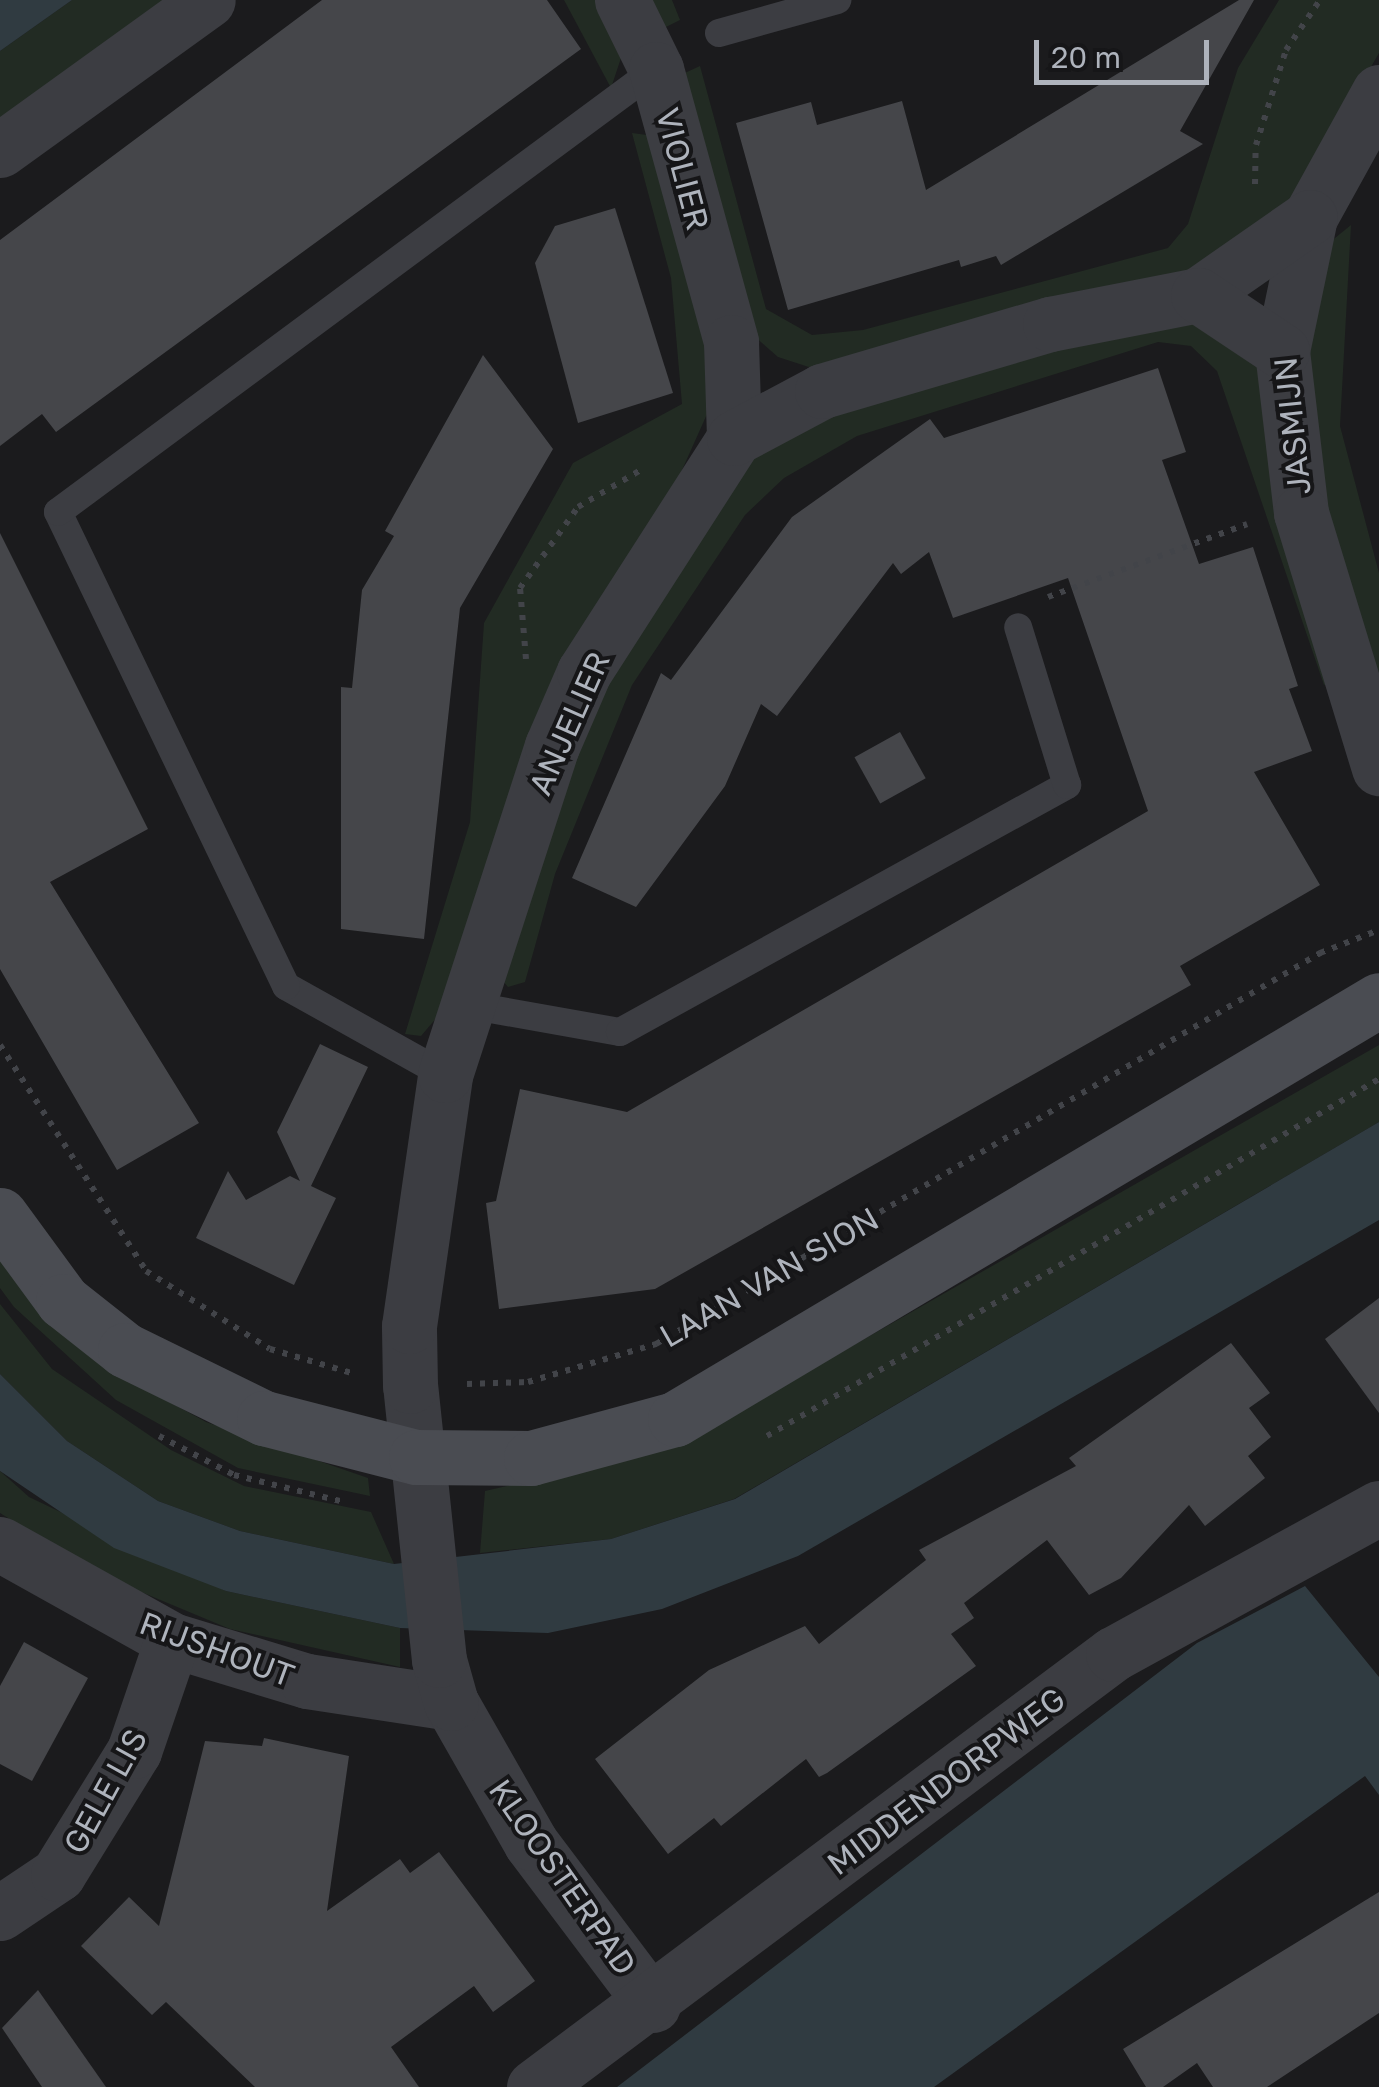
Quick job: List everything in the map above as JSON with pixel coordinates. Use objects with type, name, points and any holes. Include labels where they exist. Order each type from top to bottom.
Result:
[{"type":"street","points":[[0,150],[208,0]]},
{"type":"street","name":"VIOLIER","points":[[622,0],[656,70],[732,342],[734,438]]},
{"type":"street","name":"JASMIJN","points":[[1379,92],[1292,233],[1282,351],[1300,505],[1379,768]]},
{"type":"street","name":"ANJELIER","points":[[416,1457],[410,1386],[414,1288],[445,1075],[584,672],[734,438],[822,391],[1050,324],[1198,296],[1292,233]]},
{"type":"street","points":[[1198,296],[1282,351]]},
{"type":"street","points":[[732,342],[822,391]]},
{"type":"street","points":[[0,1215],[64,1301],[125,1350],[264,1418],[416,1457],[531,1458],[675,1419],[1379,1000]]},
{"type":"street","name":"KLOOSTERPAD","points":[[416,1457],[428,1521],[445,1681],[531,1843],[653,2004]]},
{"type":"street","name":"MIDDENDORPWEG","points":[[534,2087],[653,2004],[1113,1654],[1379,1508]]},
{"type":"street","name":"RIJSHOUT","points":[[0,1544],[172,1640],[307,1681],[445,1681]]},
{"type":"street","name":"GELE LIS","points":[[0,1913],[68,1859],[134,1751],[172,1640]]},
{"type":"lane","points":[[720,33],[836,0]]},
{"type":"lane","points":[[445,1075],[286,986],[58,512],[656,70]]},
{"type":"lane","points":[[468,1005],[620,1032],[1067,784],[1018,627]]},
{"type":"path","points":[[1292,233],[1253,214],[1256,146],[1286,50],[1320,0]]},
{"type":"path","points":[[1018,627],[1024,605],[1300,505]]},
{"type":"path","name":"LAAN VAN SION","points":[[0,1045],[146,1271],[270,1349],[410,1386],[528,1382],[656,1344],[1320,953],[1379,930]]},
{"type":"shaded area","points":[[0,0],[72,0],[0,51]]},
{"type":"shaded area","points":[[72,0],[175,0],[0,121],[0,51]]},
{"type":"shaded area","points":[[564,0],[597,0],[622,55],[611,88]]},
{"type":"shaded area","points":[[646,0],[672,0],[680,20],[660,30]]},
{"type":"shaded area","points":[[1279,0],[1379,0],[1379,53],[1292,204],[1173,279],[818,370],[778,357],[753,335],[676,77],[700,66],[766,309],[812,335],[863,330],[1168,248],[1188,224],[1238,68]]},
{"type":"shaded area","points":[[632,133],[662,137],[716,394],[438,1016],[421,1036],[405,1034],[470,822],[484,623],[573,463],[682,404],[671,278]]},
{"type":"shaded area","points":[[1351,225],[1340,426],[1379,573],[1379,678],[1333,545],[1310,429],[1307,322],[1319,251]]},
{"type":"shaded area","points":[[1194,311],[1264,360],[1340,679],[1324,685],[1217,371],[1191,346],[1158,342],[857,436],[784,478],[745,515],[632,685],[555,874],[525,982],[508,987],[497,974],[603,677],[753,458],[823,416]]},
{"type":"shaded area","points":[[1379,1045],[1379,1122],[734,1499],[611,1539],[480,1553],[485,1491],[677,1446]]},
{"type":"shaded area","points":[[1379,1122],[1379,1220],[798,1556],[662,1609],[548,1633],[400,1628],[226,1591],[114,1548],[0,1471],[0,1374],[67,1441],[158,1501],[240,1531],[394,1564],[611,1539],[735,1499]]},
{"type":"shaded area","points":[[0,1246],[133,1382],[206,1422],[368,1478],[370,1496],[238,1468],[116,1400],[14,1307],[0,1288]]},
{"type":"shaded area","points":[[0,1304],[52,1369],[171,1450],[244,1486],[371,1512],[394,1564],[240,1531],[158,1501],[67,1441],[0,1374]]},
{"type":"shaded area","points":[[0,1471],[29,1497],[226,1591],[400,1628],[400,1667],[230,1629],[98,1574],[0,1513]]},
{"type":"shaded area","points":[[1305,1586],[1379,1677],[1379,1795],[1365,1776],[934,2087],[617,2087],[1197,1643]]},
{"type":"building","points":[[322,0],[547,0],[581,49],[56,432],[42,414],[0,446],[0,240]]},
{"type":"building","points":[[1239,0],[1254,0],[1180,131],[1203,144],[1001,265],[996,256],[961,267],[959,260],[788,310],[736,123],[811,102],[817,125],[902,101],[926,190]]},
{"type":"building","points":[[615,208],[673,393],[578,423],[535,263],[555,226]]},
{"type":"building","points":[[483,355],[553,449],[460,608],[424,939],[341,929],[341,687],[352,688],[362,590],[394,536],[385,531]]},
{"type":"building","points":[[1158,368],[1186,452],[1162,460],[1199,564],[1253,547],[1298,686],[1289,689],[1312,751],[1254,772],[1320,885],[1180,966],[1191,985],[655,1289],[499,1309],[486,1203],[496,1201],[520,1089],[627,1112],[1148,811],[1068,578],[953,618],[929,552],[901,574],[893,563],[777,716],[761,704],[725,786],[636,907],[572,878],[661,673],[671,680],[792,517],[930,419],[944,438]]},
{"type":"building","points":[[0,533],[148,829],[50,882],[199,1123],[117,1170],[0,969]]},
{"type":"building","points":[[900,732],[926,778],[880,804],[855,757]]},
{"type":"building","points":[[320,1044],[368,1067],[311,1186],[336,1198],[294,1285],[196,1238],[228,1171],[246,1200],[290,1176],[300,1181],[277,1132]]},
{"type":"building","points":[[1379,1298],[1379,1413],[1325,1339]]},
{"type":"building","points":[[1231,1343],[1270,1393],[1249,1408],[1271,1437],[1248,1456],[1265,1478],[1205,1526],[1189,1505],[1121,1578],[1089,1595],[1047,1540],[964,1603],[974,1618],[951,1634],[976,1666],[827,1773],[819,1777],[806,1759],[721,1826],[714,1818],[668,1854],[595,1759],[709,1670],[805,1626],[819,1644],[926,1560],[919,1550],[1076,1466],[1069,1458]]},
{"type":"building","points":[[24,1642],[88,1678],[32,1781],[0,1764],[0,1686]]},
{"type":"building","points":[[264,1738],[349,1756],[327,1911],[400,1859],[410,1873],[439,1852],[535,1981],[493,2012],[474,1986],[391,2047],[419,2087],[255,2087],[166,2002],[152,2015],[81,1946],[129,1897],[159,1926],[205,1741],[262,1746]]},
{"type":"building","points":[[1379,1892],[1379,2013],[1267,2087],[1213,2087],[1197,2063],[1163,2087],[1146,2087],[1123,2049]]},
{"type":"building","points":[[38,1990],[106,2087],[42,2087],[2,2028]]}]
